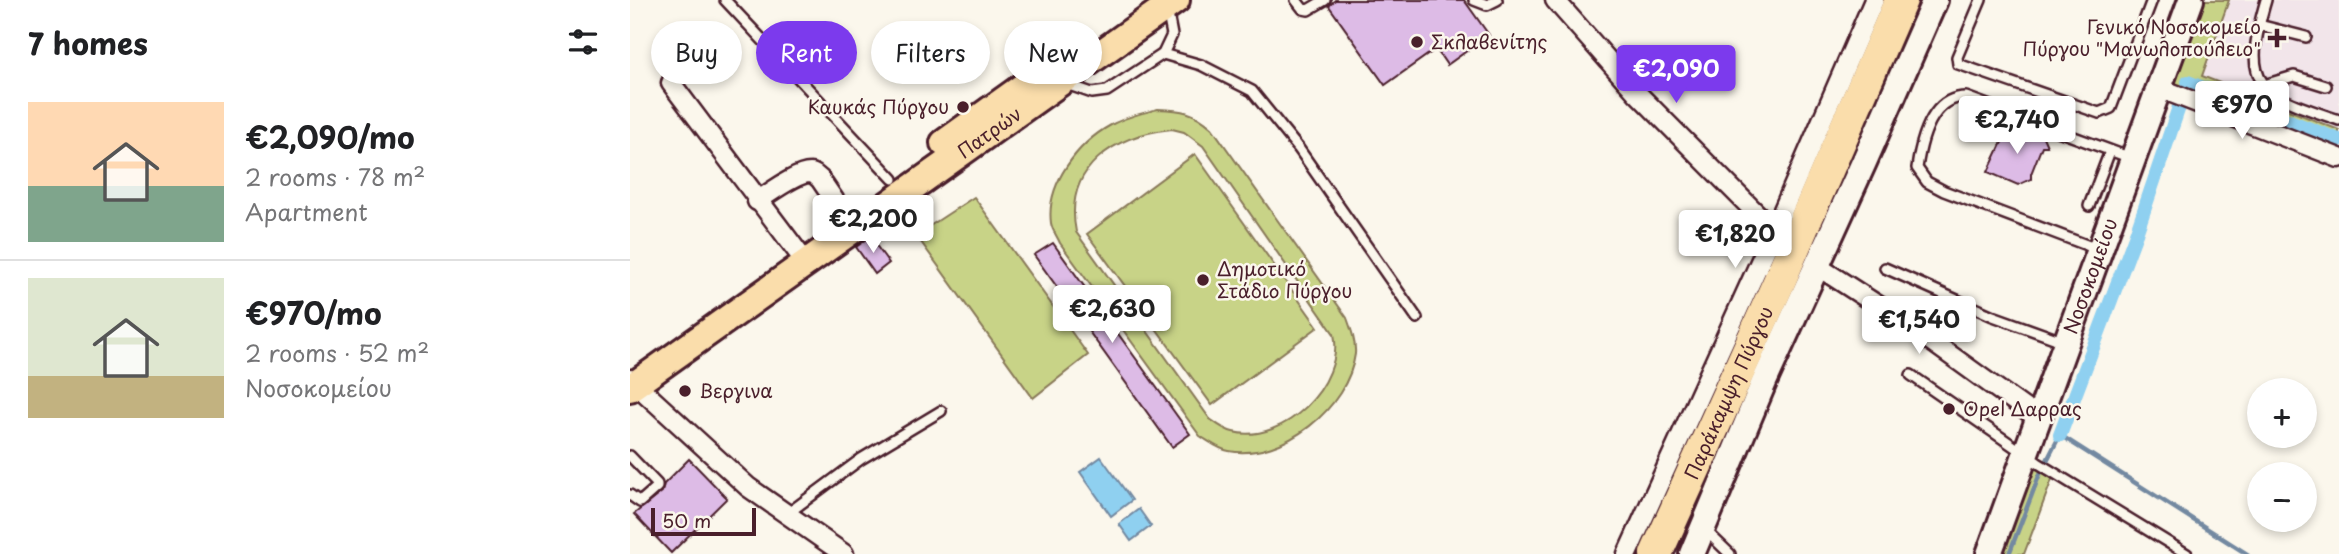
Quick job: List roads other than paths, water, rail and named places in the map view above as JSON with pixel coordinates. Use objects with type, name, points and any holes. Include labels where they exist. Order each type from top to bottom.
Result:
[{"type":"highway","name":"Παράκαμψη Πύργου","points":[[1656,554],[1778,284],[1901,0]]},
{"type":"main road","name":"Πατρών","points":[[849,221],[893,179],[1164,2]]},
{"type":"main road","name":"Πατρών","points":[[1102,50],[1164,2]]},
{"type":"main road","name":"Πατρών","points":[[631,380],[849,221],[1058,84]]},
{"type":"street","points":[[1555,0],[1637,93],[1774,232]]},
{"type":"street","points":[[1627,554],[1774,232],[1874,0]]},
{"type":"street","points":[[1692,554],[1764,382],[1935,0]]},
{"type":"street","name":"Νοσοκομείου","points":[[1990,554],[2032,460],[2039,419],[2191,0]]},
{"type":"street","points":[[672,84],[800,256]]},
{"type":"street","points":[[2160,88],[2339,158]]},
{"type":"street","points":[[757,201],[787,183],[811,173],[820,179],[849,221]]},
{"type":"street","points":[[1817,266],[1910,326],[2039,419]]},
{"type":"street","points":[[631,380],[748,486],[844,554]]},
{"type":"lane","points":[[725,0],[893,179]]},
{"type":"lane","points":[[1296,0],[1303,9],[1308,10],[1325,0]]},
{"type":"lane","points":[[1474,0],[1487,5],[1497,0]]},
{"type":"lane","points":[[1981,0],[1956,58],[1958,64],[2099,113],[2111,108],[2151,0]]},
{"type":"lane","points":[[2266,0],[2253,61],[2256,72],[2264,85],[2277,96],[2339,120]]},
{"type":"lane","points":[[1065,84],[1092,93],[1107,91],[1163,54],[1172,35],[1164,2]]},
{"type":"lane","points":[[2259,24],[2306,37]]},
{"type":"lane","points":[[1163,54],[1202,65],[1252,91],[1298,149],[1417,318]]},
{"type":"lane","points":[[2264,85],[2294,76],[2326,86]]},
{"type":"lane","points":[[2100,250],[1944,191],[1920,176],[1917,168],[1920,146],[1934,114],[1946,101],[1966,97],[2133,159]]},
{"type":"lane","points":[[2090,206],[2110,151]]},
{"type":"lane","points":[[1885,268],[1993,316],[2066,343]]},
{"type":"lane","points":[[1910,374],[2032,460],[2187,554]]},
{"type":"lane","points":[[787,514],[861,459],[941,411]]},
{"type":"lane","points":[[630,456],[657,484],[640,502],[630,495]]},
{"type":"lane","points":[[1703,528],[1730,554]]},
{"type":"water","points":[[1101,457],[1132,500],[1111,516],[1080,472]]},
{"type":"water","points":[[1139,509],[1151,526],[1131,541],[1119,524]]},
{"type":"waterway","points":[[2188,82],[2339,140]]},
{"type":"waterway","points":[[2060,435],[2136,234],[2180,104]]},
{"type":"waterway","points":[[2009,554],[2039,476],[2060,435],[2247,554]]},
{"type":"place","name":"Γενικό Νοσοκομείο Πύργου \"Μανωλοπούλειο\"","points":[[2277,38]]},
{"type":"place","name":"Σκλαβενίτης","points":[[1417,42]]},
{"type":"place","name":"Καυκάς Πύργου","points":[[963,107]]},
{"type":"place","name":"Δημοτικό Στάδιο Πύργου","points":[[1203,280]]},
{"type":"place","name":"Βεργινα","points":[[685,391]]},
{"type":"place","name":"Opel Δαρρας","points":[[1949,409]]}]
